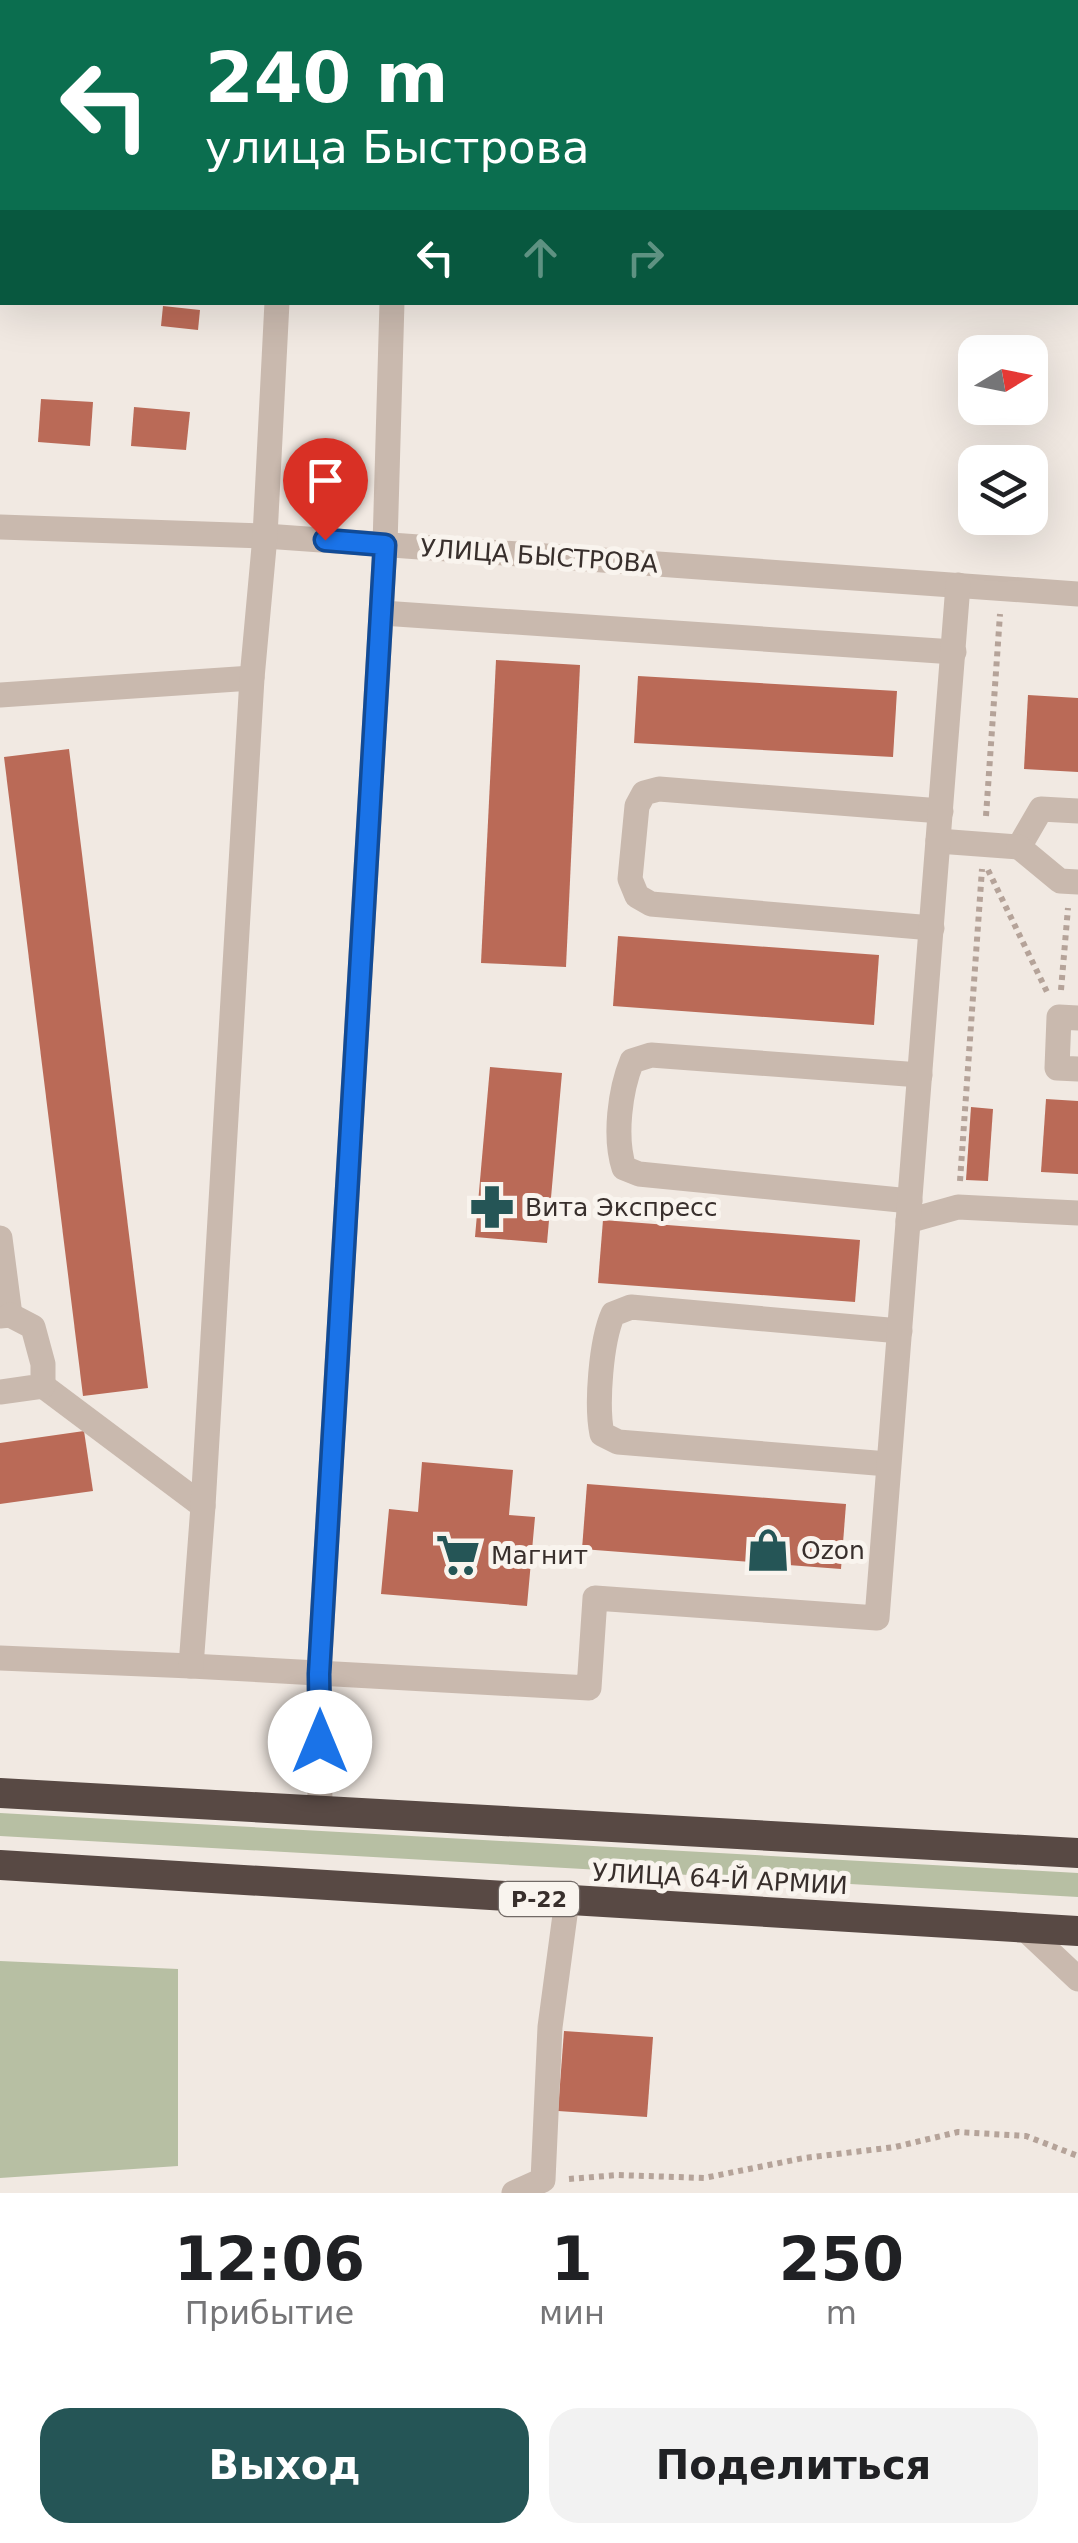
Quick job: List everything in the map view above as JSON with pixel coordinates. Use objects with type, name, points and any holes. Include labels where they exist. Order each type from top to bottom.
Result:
[{"type":"highway","name":"УЛИЦА 64-Й АРМИИ","points":[[0,1794],[1078,1853]]},
{"type":"highway","name":"УЛИЦА 64-Й АРМИИ","points":[[0,1865],[1078,1931]]},
{"type":"street","points":[[191,1666],[277,305]]},
{"type":"street","points":[[320,1810],[319,1674],[382,613],[392,305]]},
{"type":"street","name":"УЛИЦА БЫСТРОВА","points":[[0,527],[265,536],[1078,594]]},
{"type":"street","points":[[0,1658],[588,1688],[595,1598],[877,1618],[958,585]]},
{"type":"street","points":[[382,613],[954,652]]},
{"type":"street","points":[[0,696],[252,678]]},
{"type":"street","points":[[932,928],[651,904],[637,896],[630,879],[637,806],[644,793],[659,789],[941,811]]},
{"type":"street","points":[[1019,847],[1041,809],[1078,811]]},
{"type":"street","points":[[938,842],[1019,847],[1060,881],[1074,882]]},
{"type":"street","points":[[1069,1018],[1057,1068],[1078,1070]]},
{"type":"street","points":[[920,1075],[651,1055],[632,1061],[624,1080],[618,1150],[624,1168],[639,1174],[909,1211],[958,1207],[1078,1213]]},
{"type":"street","points":[[0,1238],[5,1315],[33,1328],[43,1364],[42,1386]]},
{"type":"street","points":[[888,1464],[618,1442],[602,1434],[599,1416],[606,1329],[613,1314],[630,1307],[900,1331]]},
{"type":"street","points":[[0,1392],[42,1386],[203,1506]]},
{"type":"street","points":[[514,2193],[543,2180],[550,2027],[568,1900]]},
{"type":"street","points":[[1024,1928],[1078,1979]]},
{"type":"path","points":[[984,844],[1002,588]]},
{"type":"path","points":[[958,1207],[983,858],[1069,1018]]},
{"type":"path","points":[[1069,1018],[1074,882]]},
{"type":"path","points":[[543,2180],[618,2176],[704,2178],[804,2158],[895,2147],[958,2132],[1026,2136],[1078,2156]]},
{"type":"green space","points":[[0,1813],[1078,1873],[1078,1897],[0,1836]]},
{"type":"green space","points":[[0,1961],[178,1969],[178,2166],[0,2178]]},
{"type":"building","points":[[163,306],[200,310],[198,330],[161,326]]},
{"type":"building","points":[[41,399],[93,402],[90,446],[38,442]]},
{"type":"building","points":[[134,407],[190,412],[186,450],[131,446]]},
{"type":"building","points":[[496,660],[580,665],[566,967],[481,963]]},
{"type":"building","points":[[638,676],[897,691],[893,757],[634,743]]},
{"type":"building","points":[[1028,695],[1078,698],[1078,772],[1024,769]]},
{"type":"building","points":[[69,749],[148,1388],[83,1396],[4,757]]},
{"type":"building","points":[[618,936],[879,955],[874,1025],[613,1006]]},
{"type":"building","points":[[490,1067],[562,1073],[547,1243],[475,1237]]},
{"type":"building","points":[[1046,1099],[1078,1101],[1078,1174],[1041,1172]]},
{"type":"building","points":[[971,1107],[993,1109],[988,1181],[966,1180]]},
{"type":"building","points":[[603,1220],[860,1240],[855,1302],[598,1283]]},
{"type":"building","points":[[84,1431],[93,1491],[0,1504],[0,1443]]},
{"type":"building","name":"Магнит","points":[[422,1462],[513,1470],[509,1515],[535,1517],[527,1606],[381,1594],[389,1509],[418,1512]]},
{"type":"building","points":[[587,1484],[846,1504],[841,1569],[582,1549]]},
{"type":"building","points":[[564,2031],[653,2037],[647,2117],[558,2111]]},
{"type":"place","name":"Вита Экспресс","points":[[492,1207]]},
{"type":"place","name":"Ozon","points":[[768,1550]]},
{"type":"place","name":"Магнит","points":[[458,1555]]},
{"type":"route","points":[[320,1742],[319,1674],[385,545],[325,540]]}]
